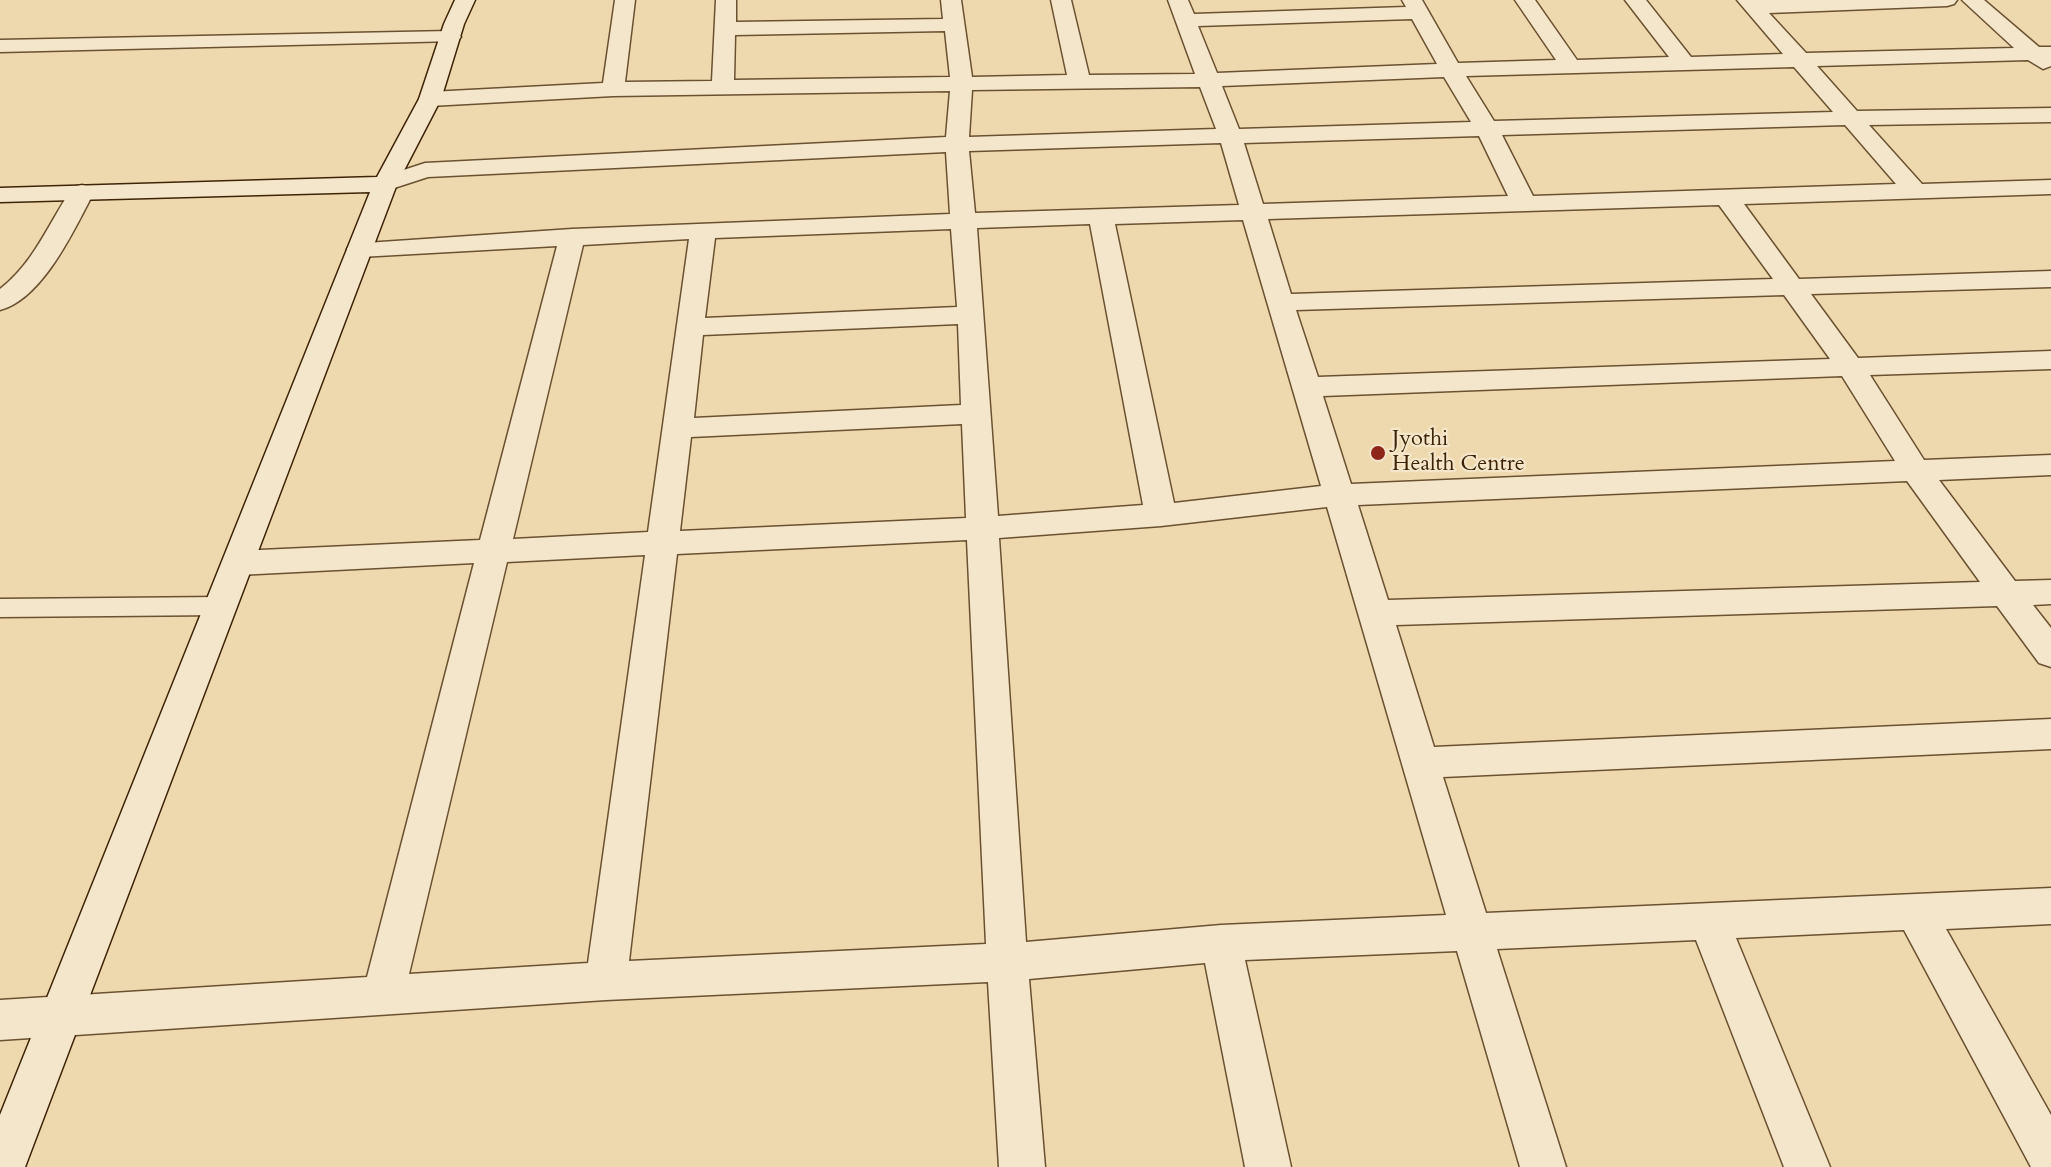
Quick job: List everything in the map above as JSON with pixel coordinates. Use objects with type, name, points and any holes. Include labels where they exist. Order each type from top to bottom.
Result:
[{"type":"street","points":[[2,1167],[385,184],[430,99],[450,37],[465,0]]},
{"type":"street","points":[[613,88],[624,0]]},
{"type":"street","points":[[723,88],[726,0]]},
{"type":"street","points":[[1060,0],[1079,81]]},
{"type":"street","points":[[1525,0],[1571,67]]},
{"type":"street","points":[[1635,0],[1685,64]]},
{"type":"street","points":[[1750,3],[1947,0]]},
{"type":"street","points":[[1972,0],[2043,54],[2051,69]]},
{"type":"street","points":[[1750,3],[1848,118],[1915,192]]},
{"type":"street","points":[[1525,205],[1487,129],[1415,6],[1182,10],[1230,135],[1543,1167]]},
{"type":"street","points":[[724,29],[951,12],[962,82],[957,144],[977,414],[1007,962],[1022,1167]]},
{"type":"street","points":[[0,46],[450,37]]},
{"type":"street","points":[[430,99],[613,88],[1207,80],[1451,70],[2043,54]]},
{"type":"street","points":[[0,195],[385,184],[425,170],[957,144],[1848,118],[2051,115]]},
{"type":"street","points":[[360,249],[572,237],[964,221],[2051,187]]},
{"type":"street","points":[[0,302],[22,286],[45,259],[82,192]]},
{"type":"street","points":[[1727,198],[1850,367],[1916,471],[2051,654]]},
{"type":"street","points":[[1101,217],[1161,515]]},
{"type":"street","points":[[606,981],[703,231]]},
{"type":"street","points":[[383,994],[572,237]]},
{"type":"street","points":[[1281,302],[2051,279]]},
{"type":"street","points":[[691,327],[970,315]]},
{"type":"street","points":[[1307,387],[2051,360]]},
{"type":"street","points":[[677,428],[977,414]]},
{"type":"street","points":[[238,563],[494,549],[984,528],[1161,515],[1340,495],[2051,465]]},
{"type":"street","points":[[1375,612],[2051,592]]},
{"type":"street","points":[[1421,763],[2051,734]]},
{"type":"street","points":[[0,1020],[606,981],[1007,962],[1221,943],[2051,906]]},
{"type":"street","points":[[1915,912],[2051,1159]]},
{"type":"street","points":[[1709,921],[1807,1167]]},
{"type":"street","points":[[1221,943],[1268,1167]]},
{"type":"lane","points":[[0,608],[221,606]]},
{"type":"place","name":"Jyothi Health Centre","points":[[1378,453]]}]
